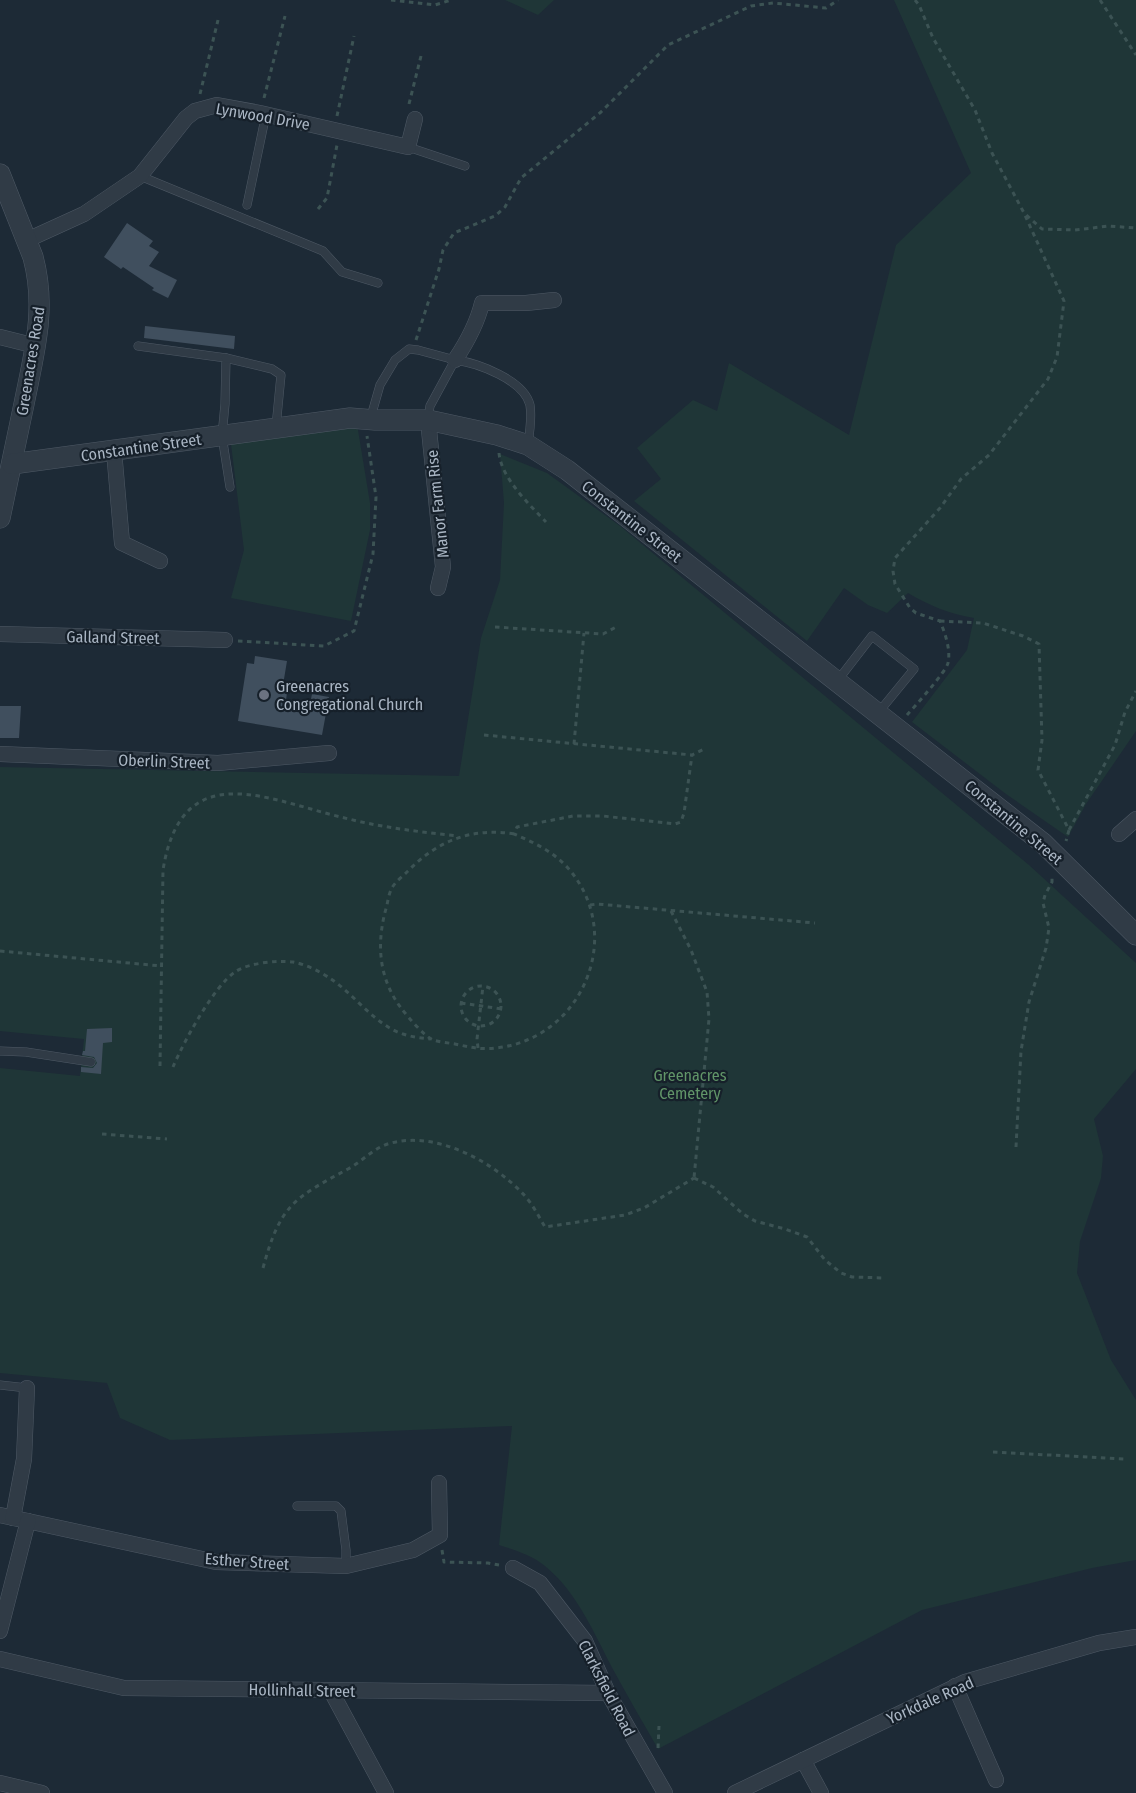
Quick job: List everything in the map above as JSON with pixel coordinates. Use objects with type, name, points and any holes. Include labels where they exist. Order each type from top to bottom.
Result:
[{"type":"street","name":"Lynwood Drive","points":[[27,240],[84,214],[140,176],[186,118],[206,107],[218,105],[408,147]]},
{"type":"street","points":[[408,147],[415,119]]},
{"type":"street","name":"Greenacres Road","points":[[0,174],[27,240],[37,272],[40,303],[36,346],[6,464],[0,518]]},
{"type":"street","points":[[455,360],[468,341],[482,303],[526,303],[554,300]]},
{"type":"street","points":[[0,337],[36,346]]},
{"type":"street","name":"Constantine Street","points":[[6,464],[369,416],[428,420],[497,435],[528,445],[567,470],[1043,843],[1136,935]]},
{"type":"street","name":"Manor Farm Rise","points":[[428,420],[443,567],[438,588]]},
{"type":"street","points":[[114,451],[122,543],[160,561]]},
{"type":"street","name":"Galland Street","points":[[0,634],[225,640]]},
{"type":"street","name":"Oberlin Street","points":[[0,754],[218,763],[328,753]]},
{"type":"street","points":[[1119,834],[1136,819]]},
{"type":"street","points":[[0,1631],[24,1459],[27,1388]]},
{"type":"street","points":[[439,1483],[440,1535]]},
{"type":"street","name":"Esther Street","points":[[14,1518],[216,1562],[346,1566],[414,1550],[440,1535]]},
{"type":"street","name":"Clarksfield Road","points":[[513,1568],[540,1583],[585,1641],[608,1693],[665,1793]]},
{"type":"street","name":"Yorkdale Road","points":[[735,1793],[965,1682],[1099,1643],[1136,1637]]},
{"type":"street","name":"Hollinhall Street","points":[[0,1659],[124,1688],[608,1693]]},
{"type":"street","points":[[955,1686],[996,1780]]},
{"type":"street","points":[[331,1691],[386,1793]]},
{"type":"street","points":[[803,1760],[821,1793]]},
{"type":"street","points":[[0,1783],[42,1793]]},
{"type":"lane","points":[[247,205],[263,114]]},
{"type":"lane","points":[[408,147],[465,165]]},
{"type":"lane","points":[[140,176],[323,251],[342,272],[378,283]]},
{"type":"lane","points":[[138,346],[226,358],[272,369],[281,375],[276,429]]},
{"type":"lane","points":[[369,416],[380,385],[395,360],[409,349],[418,350],[471,362],[496,372],[516,385],[530,402],[528,445]]},
{"type":"lane","points":[[226,358],[222,436],[230,487]]},
{"type":"lane","points":[[428,420],[430,406],[455,360]]},
{"type":"lane","points":[[837,681],[872,636],[914,669],[878,713]]},
{"type":"lane","points":[[0,1051],[26,1052],[91,1062]]},
{"type":"lane","points":[[0,1384],[27,1388]]},
{"type":"lane","points":[[297,1506],[336,1506],[341,1511],[346,1566]]},
{"type":"path","points":[[391,0],[435,5],[450,0]]},
{"type":"path","points":[[415,343],[443,250],[454,233],[495,216],[505,207],[521,178],[601,112],[668,45],[751,6],[773,3],[826,8],[838,0]]},
{"type":"path","points":[[915,0],[933,38],[975,110],[992,153],[1024,213],[1064,301],[1057,357],[1048,379],[989,455],[961,479],[940,508],[895,558],[893,570],[895,584],[910,608],[916,613],[940,621],[983,623],[1023,636],[1039,644],[1042,740],[1038,770],[1069,830]]},
{"type":"path","points":[[1100,0],[1136,55]]},
{"type":"path","points":[[263,114],[285,16]]},
{"type":"path","points":[[195,111],[218,20]]},
{"type":"path","points":[[318,209],[327,198],[354,36]]},
{"type":"path","points":[[415,119],[409,105],[421,56]]},
{"type":"path","points":[[1024,213],[1042,229],[1075,230],[1109,226],[1136,228]]},
{"type":"path","points":[[225,640],[324,646],[354,631],[373,554],[376,497],[369,416]]},
{"type":"path","points":[[497,435],[500,462],[519,493],[546,522]]},
{"type":"path","points":[[896,727],[948,665],[944,629],[940,621]]},
{"type":"path","points":[[495,627],[603,634],[618,626]]},
{"type":"path","points":[[574,744],[584,633]]},
{"type":"path","points":[[1016,1147],[1021,1051],[1029,1002],[1046,948],[1049,928],[1043,903],[1044,895],[1052,882],[1051,873],[1060,860],[1069,830],[1115,745],[1125,712],[1136,691]]},
{"type":"path","points":[[483,735],[692,755],[704,748]]},
{"type":"path","points":[[514,834],[517,827],[573,816],[603,816],[675,824],[681,822],[692,755]]},
{"type":"path","points":[[160,1066],[163,870],[166,850],[174,830],[182,816],[195,804],[207,798],[242,793],[263,796],[348,819],[405,830],[460,837]]},
{"type":"path","points":[[173,1067],[183,1044],[223,982],[236,970],[259,963],[294,962],[318,972],[348,991],[375,1017],[402,1034],[432,1040],[478,1048],[494,1048],[529,1040],[543,1032],[569,1011],[577,998],[592,966],[594,934],[590,905],[574,876],[566,866],[540,846],[514,834],[476,832],[442,844],[415,863],[392,887],[382,920],[380,946],[383,972],[391,994],[408,1017],[432,1040]]},
{"type":"path","points":[[590,905],[815,923]]},
{"type":"path","points":[[671,911],[700,971],[708,1001],[709,1019],[694,1178]]},
{"type":"path","points":[[0,951],[161,966]]},
{"type":"path","points":[[478,1048],[483,986]]},
{"type":"path","points":[[483,986],[495,991],[501,1002],[500,1015],[491,1024],[472,1025],[463,1016],[461,1003],[462,997],[471,988],[483,986]]},
{"type":"path","points":[[461,1003],[501,1009]]},
{"type":"path","points":[[102,1134],[167,1139]]},
{"type":"path","points":[[263,1268],[278,1224],[295,1200],[312,1188],[354,1166],[378,1147],[389,1143],[422,1139],[457,1150],[473,1158],[495,1170],[525,1197],[545,1227],[625,1215],[644,1208],[694,1178]]},
{"type":"path","points":[[694,1178],[713,1187],[743,1214],[755,1221],[807,1237],[825,1260],[841,1273],[852,1277],[885,1278]]},
{"type":"path","points":[[993,1452],[1124,1460]]},
{"type":"path","points":[[440,1535],[444,1562],[488,1563],[513,1568]]},
{"type":"green space","points":[[505,0],[554,0],[538,15]]},
{"type":"green space","points":[[894,0],[1136,0],[1136,731],[1086,804],[1068,837],[1006,794],[912,722],[967,650],[974,618],[940,609],[908,593],[887,613],[868,605],[844,588],[807,641],[634,501],[661,479],[637,448],[693,400],[717,411],[729,363],[849,435],[896,245],[971,173]]},
{"type":"green space","points":[[357,424],[370,503],[370,530],[351,621],[231,598],[244,550],[231,444]]},
{"type":"green space","name":"Greenacres Cemetery","points":[[500,454],[547,473],[620,526],[1029,865],[1136,963],[1136,1069],[1094,1119],[1103,1156],[1101,1178],[1080,1241],[1077,1273],[1111,1360],[1136,1400],[1136,1560],[1092,1568],[922,1610],[658,1749],[585,1616],[567,1589],[540,1562],[523,1553],[499,1545],[512,1426],[170,1440],[120,1418],[107,1383],[0,1373],[0,1068],[80,1076],[84,1039],[0,1031],[0,767],[459,776],[481,638],[500,580],[504,503]]},
{"type":"building","points":[[127,223],[153,241],[149,246],[159,252],[149,266],[177,280],[168,298],[152,290],[154,288],[104,257]]},
{"type":"building","points":[[145,326],[235,336],[234,349],[144,338]]},
{"type":"building","name":"Greenacres Congregational Church","points":[[255,656],[287,661],[283,685],[288,686],[286,700],[310,704],[312,694],[329,697],[322,735],[238,721],[247,663],[254,664]]},
{"type":"building","points":[[0,706],[21,706],[19,738],[0,738]]},
{"type":"building","points":[[112,1028],[112,1042],[103,1043],[101,1074],[81,1072],[81,1067],[93,1068],[97,1063],[94,1057],[82,1055],[85,1051],[87,1029]]},
{"type":"place","name":"Greenacres Congregational Church","points":[[264,695]]}]
